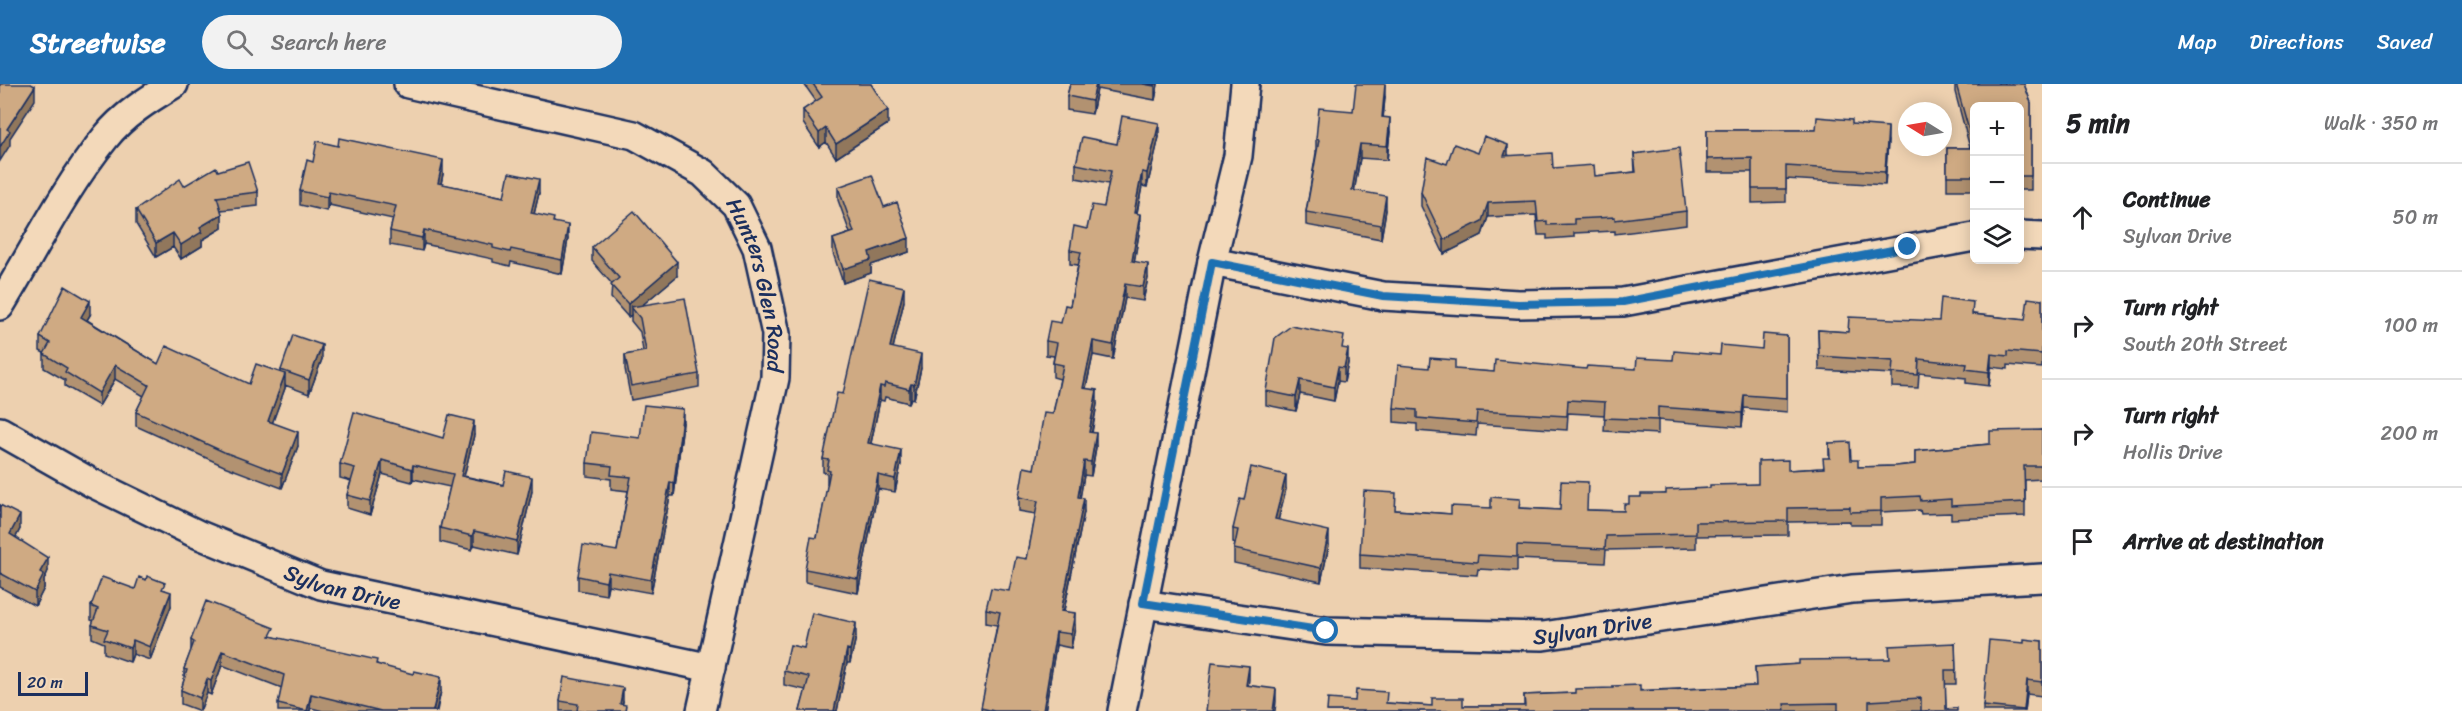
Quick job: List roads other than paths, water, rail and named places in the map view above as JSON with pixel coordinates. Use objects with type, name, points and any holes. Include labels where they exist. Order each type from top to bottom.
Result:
[{"type":"street","points":[[0,306],[78,177],[106,137],[137,107],[174,84]]},
{"type":"street","name":"Hunters Glen Road","points":[[408,84],[634,135],[703,173],[736,205],[757,248],[776,334],[775,378],[701,711]]},
{"type":"street","points":[[1122,711],[1212,262],[1238,156],[1245,84]]},
{"type":"street","points":[[2024,235],[2042,236]]},
{"type":"street","points":[[1212,262],[1383,296],[1518,304],[1623,302],[1970,238]]},
{"type":"street","name":"Sylvan Drive","points":[[0,431],[92,483],[197,534],[321,585],[711,668]]},
{"type":"street","name":"Sylvan Drive","points":[[1143,603],[1326,631],[1543,636],[1852,590],[2042,578]]}]
